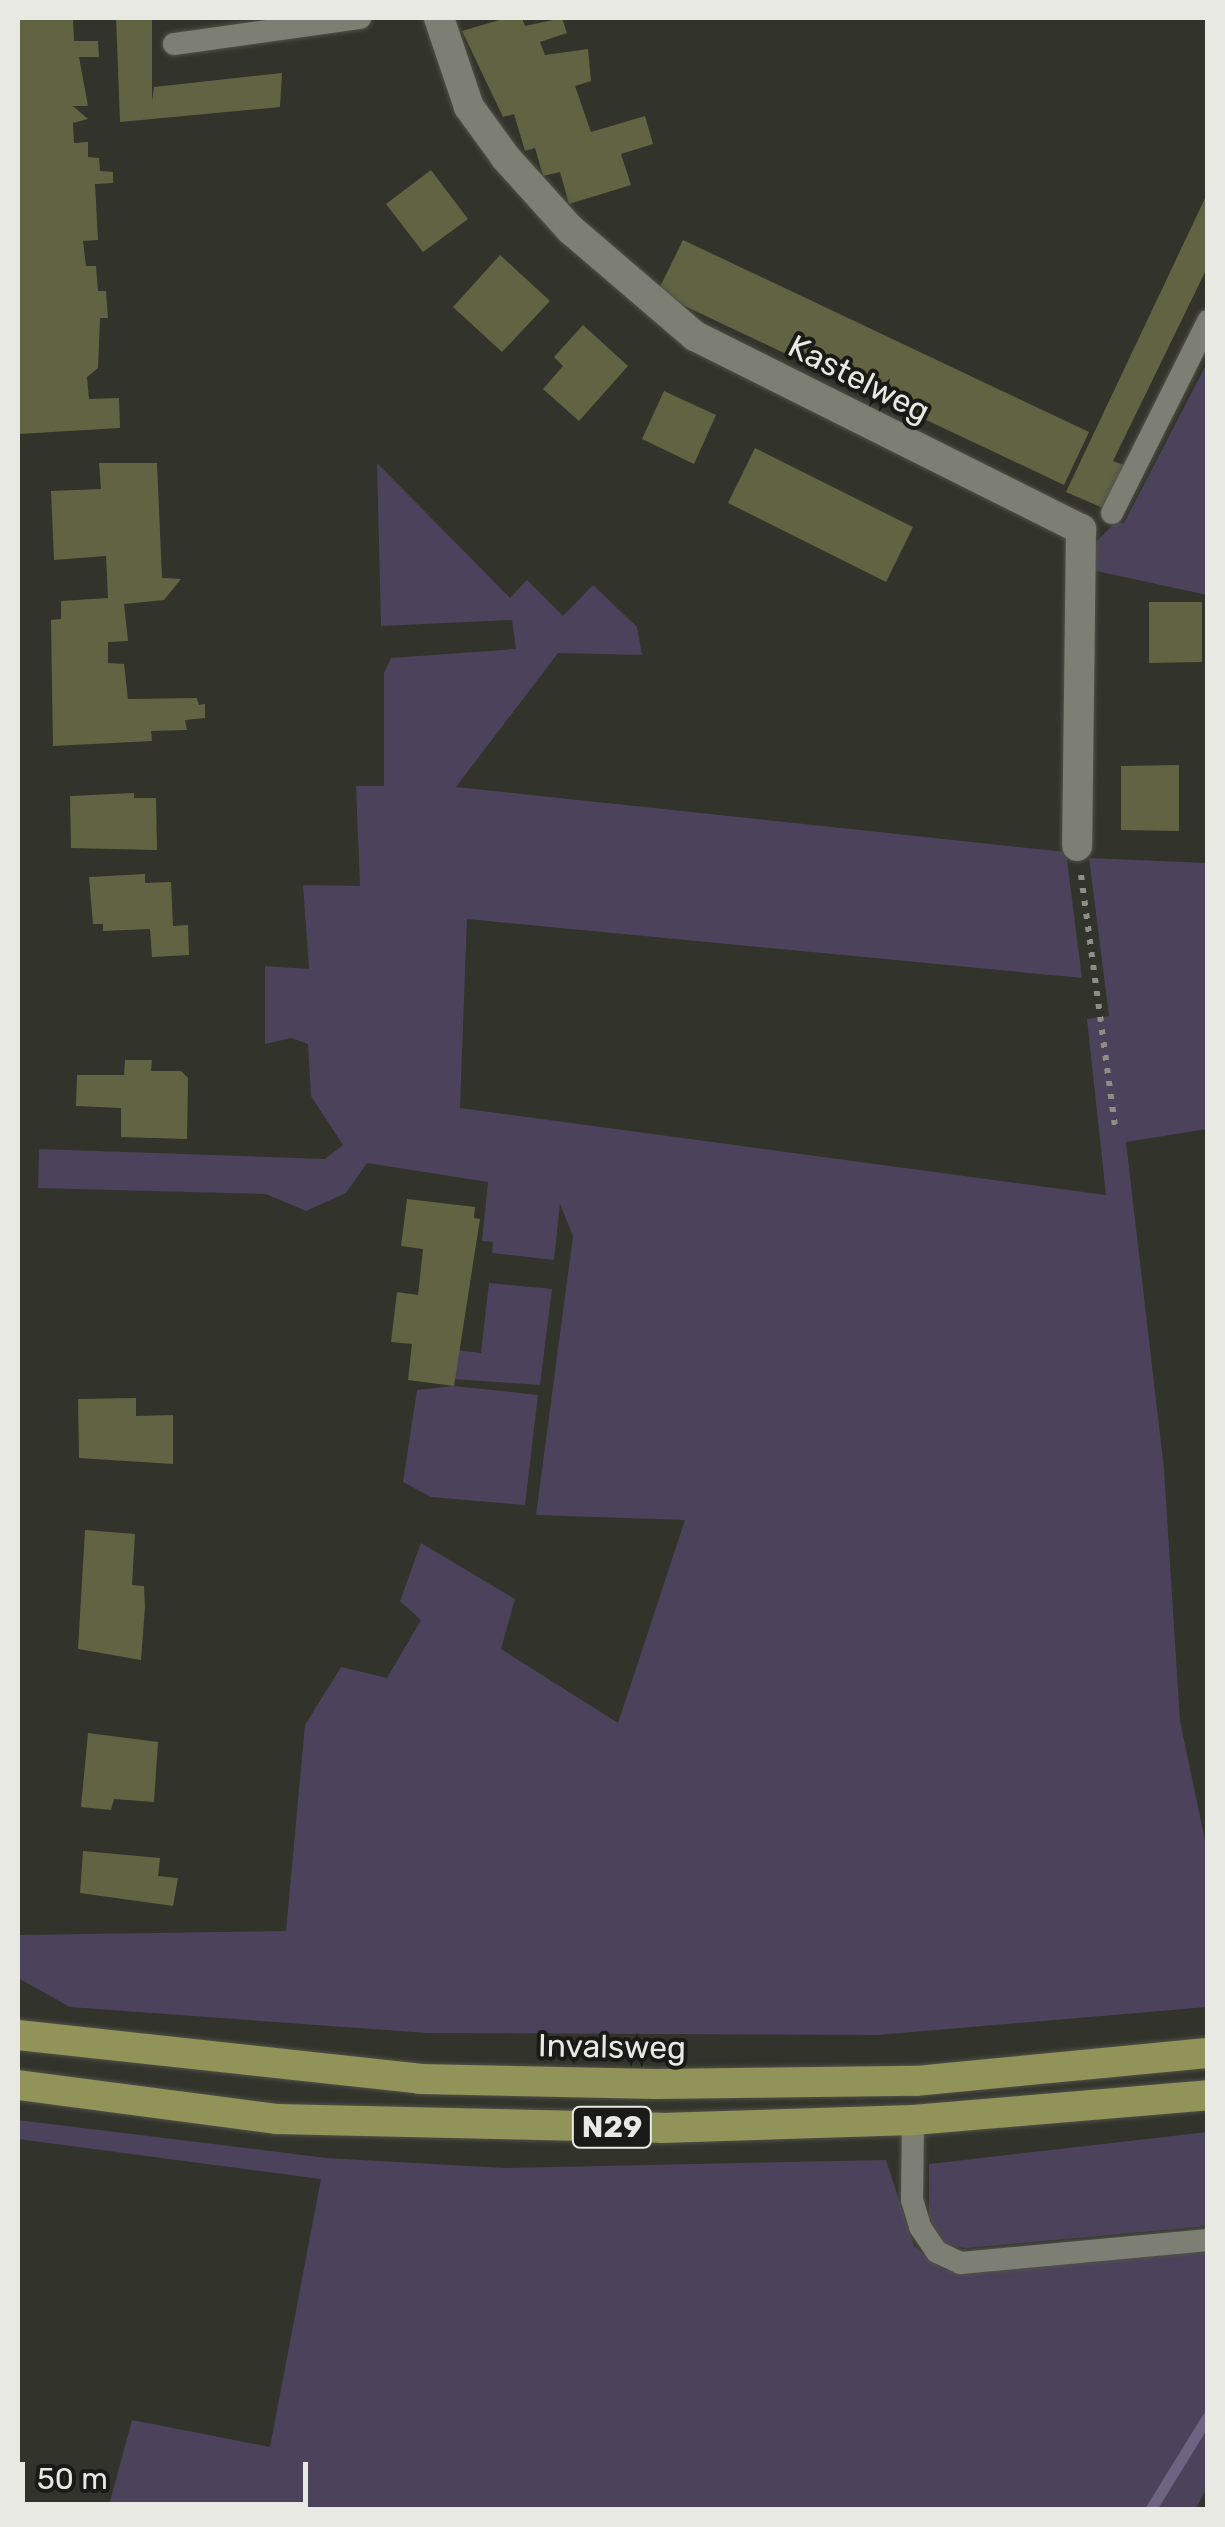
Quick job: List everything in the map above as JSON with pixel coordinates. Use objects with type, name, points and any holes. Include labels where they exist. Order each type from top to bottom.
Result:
[{"type":"main road","name":"Invalsweg","points":[[18,2035],[420,2079],[656,2084],[916,2080],[1208,2053]]},
{"type":"main road","name":"N29","points":[[18,2085],[276,2118],[661,2128],[913,2120],[1208,2096]]},
{"type":"street","name":"Kastelweg","points":[[439,18],[469,107],[506,158],[570,229],[695,336],[1081,529],[1077,846]]},
{"type":"lane","points":[[174,44],[360,18]]},
{"type":"lane","points":[[1112,513],[1208,321]]},
{"type":"lane","points":[[913,2120],[912,2200],[920,2227],[936,2252],[961,2264],[1208,2240]]},
{"type":"path","points":[[1077,846],[1114,1126]]},
{"type":"shaded area","points":[[1207,363],[1207,595],[1092,570],[1097,541],[1116,522],[1124,523]]},
{"type":"shaded area","points":[[377,463],[510,598],[527,580],[563,616],[593,585],[637,627],[642,655],[558,653],[456,787],[1066,852],[1082,978],[467,919],[460,1108],[1106,1195],[1087,1019],[1109,1016],[1089,858],[1207,863],[1207,1129],[1126,1142],[1164,1469],[1180,1721],[1207,1850],[1207,2007],[877,2035],[427,2033],[70,2007],[18,1978],[18,1935],[286,1931],[305,1725],[341,1667],[387,1678],[421,1620],[400,1601],[421,1543],[515,1599],[501,1649],[618,1723],[685,1520],[536,1515],[573,1236],[560,1204],[554,1260],[492,1253],[493,1242],[482,1241],[488,1182],[367,1163],[346,1193],[306,1211],[266,1194],[38,1188],[39,1149],[325,1159],[343,1145],[311,1096],[308,1044],[291,1038],[265,1044],[265,966],[309,969],[303,885],[360,886],[356,786],[384,786],[384,673],[391,658],[516,649],[512,620],[381,626]]},
{"type":"shaded area","points":[[489,1283],[552,1289],[540,1385],[453,1379],[456,1350],[481,1353]]},
{"type":"shaded area","points":[[454,1386],[538,1395],[525,1505],[431,1497],[403,1482],[417,1390]]},
{"type":"shaded area","points":[[18,2120],[326,2158],[505,2168],[886,2160],[914,2246],[942,2269],[967,2273],[1207,2251],[1207,2488],[1195,2510],[108,2509],[132,2420],[270,2447],[321,2179],[18,2139]]},
{"type":"shaded area","points":[[1207,2132],[1207,2226],[966,2248],[946,2245],[929,2217],[929,2164]]},
{"type":"building","points":[[18,18],[73,18],[74,41],[98,41],[99,57],[79,57],[88,106],[73,106],[88,119],[73,123],[74,143],[88,142],[88,157],[99,158],[100,171],[113,172],[113,183],[95,184],[98,240],[83,241],[86,266],[96,266],[98,291],[106,291],[108,318],[100,318],[98,368],[87,377],[89,399],[119,398],[120,428],[18,434]]},
{"type":"building","points":[[116,18],[152,18],[152,101],[154,87],[282,73],[280,107],[120,122]]},
{"type":"building","points":[[506,18],[522,18],[525,26],[562,18],[567,33],[540,42],[545,55],[588,49],[591,81],[575,86],[591,132],[645,116],[653,144],[621,154],[631,185],[569,204],[560,172],[543,176],[535,148],[525,151],[514,114],[503,117],[462,31]]},
{"type":"building","points":[[431,170],[468,219],[423,252],[386,204]]},
{"type":"building","points":[[1208,192],[1208,266],[1113,461],[1124,465],[1103,508],[1066,492]]},
{"type":"building","points":[[683,240],[1089,432],[1064,485],[657,293]]},
{"type":"building","points":[[500,255],[550,301],[502,352],[453,307]]},
{"type":"building","points":[[583,325],[628,366],[579,421],[543,389],[563,366],[554,357]]},
{"type":"building","points":[[664,391],[716,415],[694,464],[642,439]]},
{"type":"building","points":[[755,448],[913,527],[886,582],[728,503]]},
{"type":"building","points":[[99,463],[157,463],[162,578],[181,579],[164,600],[124,604],[128,641],[108,642],[108,663],[124,664],[128,699],[197,698],[199,705],[205,704],[205,718],[185,720],[187,730],[151,731],[152,741],[53,746],[51,620],[61,619],[61,601],[108,598],[106,556],[54,560],[51,491],[101,489]]},
{"type":"building","points":[[1149,602],[1202,602],[1202,662],[1149,663]]},
{"type":"building","points":[[1179,765],[1179,831],[1121,830],[1121,766]]},
{"type":"building","points":[[134,793],[134,798],[156,798],[157,850],[71,848],[70,796]]},
{"type":"building","points":[[145,874],[145,883],[171,882],[173,926],[188,925],[189,955],[152,957],[150,929],[103,931],[103,924],[93,924],[89,877]]},
{"type":"building","points":[[125,1060],[152,1060],[151,1071],[181,1071],[188,1078],[187,1139],[121,1137],[121,1108],[76,1106],[77,1075],[124,1075]]},
{"type":"building","points":[[407,1199],[475,1207],[474,1218],[480,1219],[454,1386],[408,1380],[412,1344],[391,1342],[397,1292],[418,1295],[423,1249],[401,1246]]},
{"type":"building","points":[[136,1398],[136,1416],[173,1415],[173,1464],[79,1458],[78,1399]]},
{"type":"building","points":[[85,1530],[135,1534],[132,1585],[144,1586],[145,1607],[141,1660],[78,1649]]},
{"type":"building","points":[[88,1733],[158,1742],[154,1802],[114,1799],[111,1810],[81,1807]]},
{"type":"building","points":[[83,1851],[160,1858],[158,1876],[178,1878],[173,1906],[80,1893]]},
{"type":"waterway","points":[[1150,2510],[1208,2416]]}]
